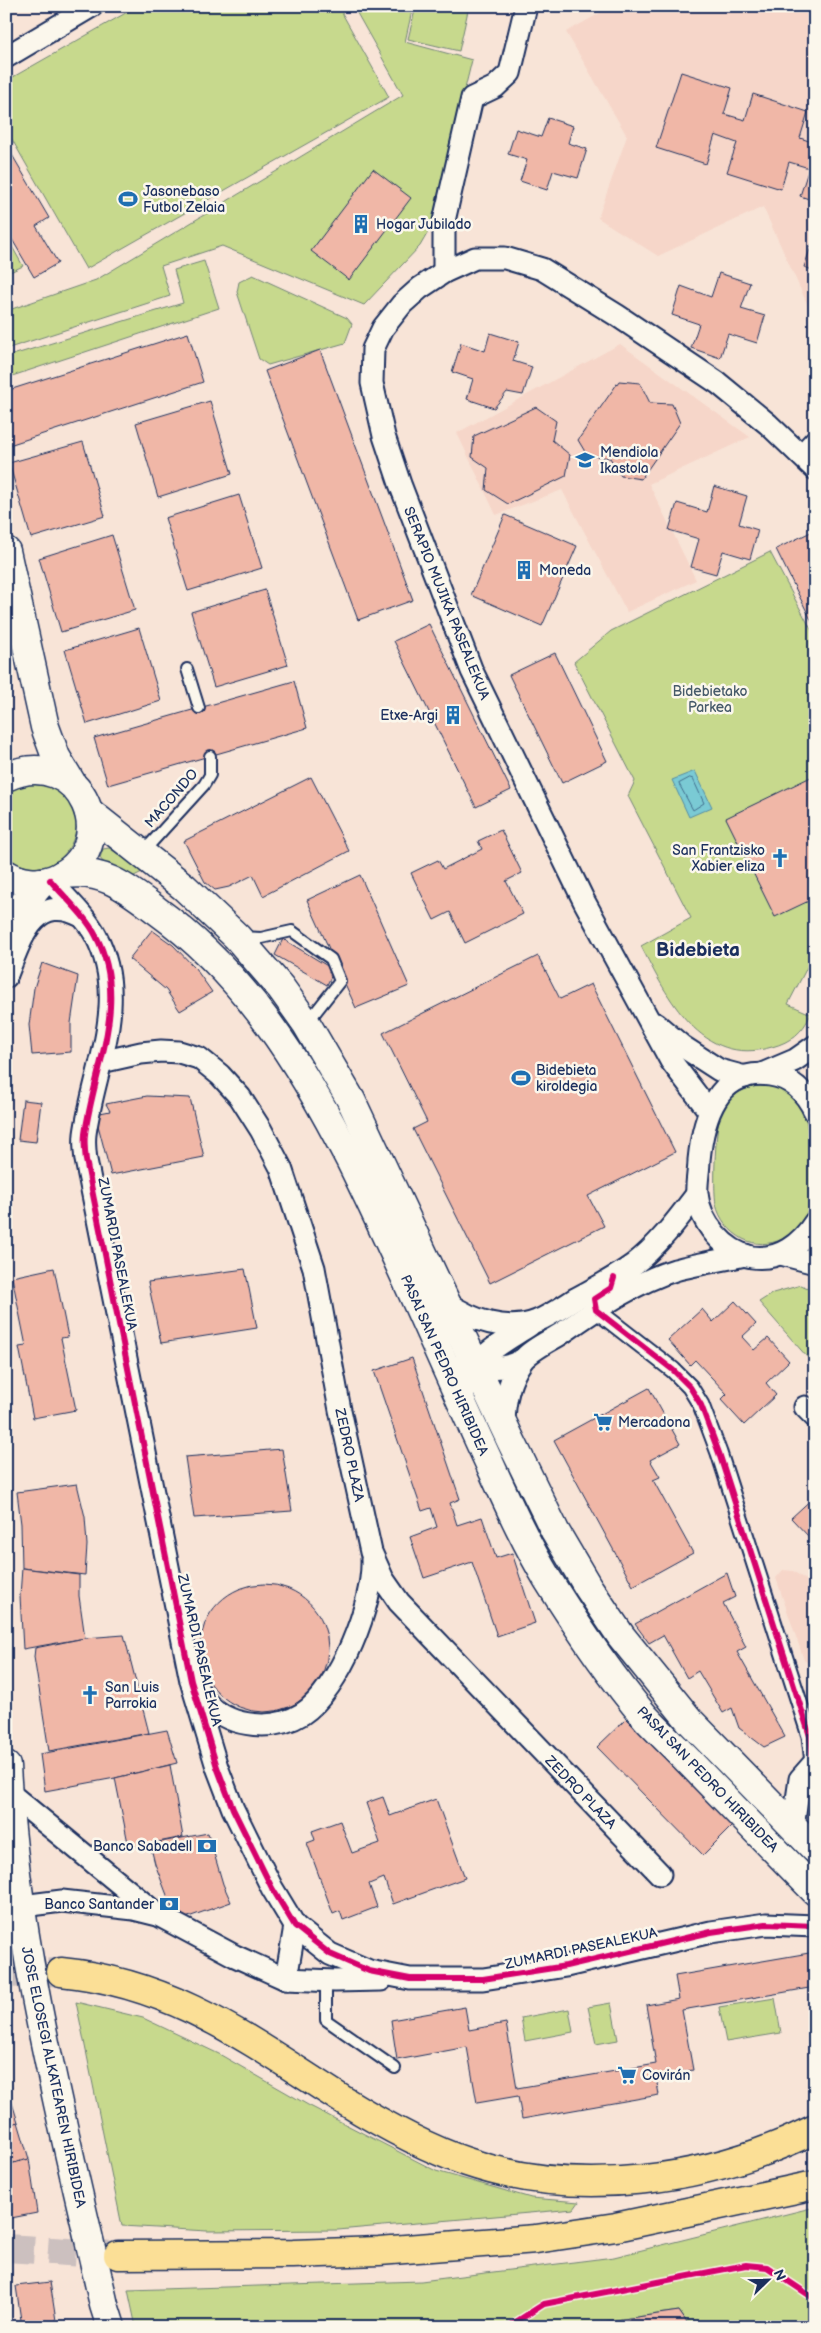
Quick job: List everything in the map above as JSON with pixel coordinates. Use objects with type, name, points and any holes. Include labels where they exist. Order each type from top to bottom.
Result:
[{"type":"highway","points":[[61,1972],[116,1980],[149,1990],[179,2003],[240,2035],[407,2136],[467,2162],[527,2177],[558,2181],[605,2181],[683,2172],[747,2156],[815,2128]]},
{"type":"highway","points":[[118,2256],[312,2254],[536,2239],[616,2227],[815,2184]]},
{"type":"main road","points":[[6,551],[45,728],[56,757],[71,782],[86,801],[90,812],[91,827],[86,848],[74,866],[51,879],[17,912],[6,944]]},
{"type":"main road","points":[[6,777],[25,770],[46,770],[71,782]]},
{"type":"main road","name":"PASAI SAN PEDRO HIRIBIDEA","points":[[90,812],[184,887],[237,937],[281,988],[306,1023],[351,1100],[504,1427],[555,1531],[588,1587],[621,1636],[690,1721],[815,1849]]},
{"type":"main road","name":"PASAI SAN PEDRO HIRIBIDEA","points":[[6,874],[27,882],[84,872],[108,878],[169,919],[205,950],[234,978],[262,1012],[307,1080],[371,1202],[434,1346],[510,1509],[547,1578],[587,1640],[646,1717],[815,1891]]},
{"type":"main road","name":"JOSE ELOSEGI ALKATEAREN HIRIBIDEA","points":[[7,1779],[13,1907],[28,1960],[104,2305],[111,2327]]},
{"type":"main road","name":"JOSE ELOSEGI ALKATEAREN HIRIBIDEA","points":[[6,1940],[93,2327]]},
{"type":"street","points":[[6,57],[92,6]]},
{"type":"street","points":[[444,272],[444,221],[472,98],[495,87],[510,73],[526,6]]},
{"type":"street","name":"SERAPIO MUJIKA PASEALEKUA","points":[[709,1111],[671,1061],[580,892],[472,671],[409,509],[384,436],[372,383],[373,349],[383,328],[402,304],[420,288],[444,272],[475,258],[506,258],[542,268],[718,383],[810,455]]},
{"type":"street","name":"ZUMARDI PASEALEKUA","points":[[51,879],[96,937],[108,974],[110,995],[108,1030],[84,1135],[86,1160],[191,1681],[209,1741],[233,1809],[272,1888],[294,1926],[330,1954],[349,1964],[389,1976],[410,1979]]},
{"type":"street","points":[[6,977],[23,934],[36,917],[54,910],[73,912],[81,916]]},
{"type":"street","name":"SERAPIO MUJIKA PASEALEKUA","points":[[650,1019],[718,1070],[780,1077],[797,1086],[809,1100],[815,1112]]},
{"type":"street","points":[[815,1046],[795,1060],[732,1084],[718,1096],[709,1111],[703,1128],[697,1194],[703,1214],[712,1231],[728,1246],[745,1255],[757,1258],[781,1254],[793,1248],[815,1222]]},
{"type":"street","name":"ZEDRO PLAZA","points":[[101,1062],[141,1053],[179,1052],[199,1058],[220,1075],[240,1097],[282,1168],[314,1268],[340,1410],[371,1552],[383,1579],[400,1602],[660,1874]]},
{"type":"street","points":[[463,1407],[464,1387],[475,1364],[484,1355],[536,1321],[614,1278],[634,1264],[672,1225],[697,1194]]},
{"type":"street","points":[[781,1254],[815,1263]]},
{"type":"street","points":[[434,1346],[475,1364],[500,1368],[522,1360],[596,1310],[633,1288],[674,1270],[745,1255]]},
{"type":"street","points":[[447,1303],[466,1315],[489,1323],[505,1325],[536,1321]]},
{"type":"street","points":[[596,1310],[673,1370],[690,1387],[701,1405],[719,1453],[810,1736],[814,1763],[800,1778],[793,1827]]},
{"type":"street","points":[[504,1427],[508,1392],[522,1360]]},
{"type":"street","points":[[191,1681],[210,1706],[233,1720],[258,1725],[281,1723],[302,1714],[324,1692],[340,1670],[365,1611],[371,1583],[371,1552]]},
{"type":"street","points":[[365,1611],[372,1604],[381,1600],[400,1602]]},
{"type":"street","name":"ZUMARDI PASEALEKUA","points":[[7,1779],[158,1915],[234,1956],[286,1979],[483,1979],[566,1966],[711,1932],[766,1924],[815,1926]]},
{"type":"street","name":"ZUMARDI PASEALEKUA","points":[[13,1907],[62,1901],[86,1902],[158,1915]]},
{"type":"street","points":[[286,1979],[294,1926]]},
{"type":"lane","points":[[187,670],[199,708]]},
{"type":"lane","name":"MACONDO","points":[[141,854],[204,785],[210,775],[210,756]]},
{"type":"lane","points":[[237,937],[260,938],[292,931],[332,959],[340,981],[306,1023]]},
{"type":"lane","points":[[326,1980],[326,2020],[395,2068]]},
{"type":"shaded area","points":[[613,6],[815,6],[815,321],[763,207],[658,256],[598,218],[627,136],[566,32]]},
{"type":"shaded area","name":"Mendiola Ikastola","points":[[620,344],[750,437],[649,484],[696,580],[627,612],[562,490],[496,515],[457,433]]},
{"type":"shaded area","points":[[783,1570],[793,1571],[815,1586],[815,1664],[810,1665],[804,1660],[776,1578]]},
{"type":"green space","name":"Jasonebaso Futbol Zelaia","points":[[138,6],[338,6],[389,97],[86,269],[6,129],[6,81]]},
{"type":"green space","points":[[353,6],[413,6],[405,42],[472,60],[431,227],[420,246],[364,305],[222,246],[161,266],[170,296],[6,349],[6,311],[96,280],[403,95]]},
{"type":"green space","points":[[416,6],[469,6],[459,51],[408,39]]},
{"type":"green space","points":[[6,236],[23,266],[6,274]]},
{"type":"green space","points":[[204,261],[219,308],[6,378],[6,357],[183,303],[174,270]]},
{"type":"green space","points":[[253,275],[347,318],[352,324],[345,343],[268,365],[259,359],[237,292],[239,282]]},
{"type":"green space","name":"Bidebietako Parkea","points":[[770,552],[815,637],[815,952],[788,1004],[811,1014],[804,1026],[796,1035],[785,1042],[772,1047],[747,1051],[725,1047],[706,1038],[690,1024],[662,986],[641,946],[691,918],[628,796],[635,781],[574,662],[611,631]]},
{"type":"green space","points":[[29,784],[56,790],[71,803],[76,821],[73,840],[63,856],[47,867],[28,868],[6,856],[6,794],[16,788]]},
{"type":"green space","points":[[109,848],[144,871],[132,877],[103,862],[100,858],[103,849]]},
{"type":"green space","points":[[759,1084],[777,1087],[786,1091],[794,1096],[802,1108],[808,1132],[811,1177],[810,1203],[804,1220],[791,1234],[782,1239],[763,1244],[753,1243],[734,1233],[717,1210],[715,1196],[716,1141],[722,1109],[733,1096]]},
{"type":"green space","points":[[801,1285],[815,1291],[815,1366],[759,1302],[773,1293]]},
{"type":"green space","points":[[775,1998],[781,2033],[726,2042],[719,2007]]},
{"type":"green space","points":[[76,2002],[143,2018],[219,2054],[308,2105],[436,2171],[531,2198],[579,2202],[574,2209],[338,2230],[207,2231],[122,2226]]},
{"type":"green space","points":[[611,2003],[618,2040],[596,2044],[588,2007]]},
{"type":"green space","points":[[569,2009],[573,2032],[525,2041],[521,2018]]},
{"type":"green space","points":[[815,2207],[815,2327],[690,2327],[679,2311],[602,2322],[595,2327],[136,2327],[128,2290],[421,2281],[614,2257]]},
{"type":"water","points":[[695,771],[712,807],[689,817],[672,780]]},
{"type":"building","points":[[681,72],[732,88],[724,114],[745,120],[753,94],[808,112],[800,138],[815,143],[815,201],[800,196],[809,168],[789,162],[781,189],[727,172],[737,143],[715,135],[706,164],[656,148]]},
{"type":"building","points":[[548,118],[573,126],[568,143],[587,149],[578,178],[553,171],[547,190],[520,181],[527,160],[508,154],[516,129],[541,137]]},
{"type":"building","points":[[8,148],[49,218],[36,226],[58,263],[34,277],[6,229],[6,149]]},
{"type":"building","name":"Hogar Jubilado","points":[[373,169],[411,198],[349,280],[311,251]]},
{"type":"building","points":[[815,235],[815,271],[804,267]]},
{"type":"building","points":[[719,273],[750,283],[741,309],[765,316],[757,343],[728,334],[720,358],[691,348],[699,324],[672,315],[681,286],[711,297]]},
{"type":"building","points":[[188,333],[203,382],[6,446],[6,391]]},
{"type":"building","points":[[490,333],[519,342],[513,361],[532,367],[523,395],[507,392],[494,408],[467,399],[473,379],[452,372],[461,343],[485,351]]},
{"type":"building","points":[[320,350],[413,600],[358,620],[265,371]]},
{"type":"building","points":[[619,381],[640,383],[650,403],[672,404],[680,423],[641,479],[621,476],[610,458],[587,455],[578,440]]},
{"type":"building","points":[[210,401],[232,474],[158,497],[136,423]]},
{"type":"building","points":[[536,407],[556,421],[552,440],[570,455],[566,476],[508,504],[486,490],[488,468],[472,457],[474,436]]},
{"type":"building","points":[[83,442],[105,516],[31,538],[9,463]]},
{"type":"building","points":[[714,486],[747,496],[739,524],[758,530],[750,559],[723,551],[716,574],[691,567],[699,539],[669,530],[677,503],[707,512]]},
{"type":"building","points":[[239,495],[262,568],[188,591],[165,518]]},
{"type":"building","name":"Moneda","points":[[505,515],[577,546],[542,626],[471,595]]},
{"type":"building","points":[[815,530],[815,628],[776,549]]},
{"type":"building","points":[[112,535],[135,610],[61,632],[39,558]]},
{"type":"building","points":[[265,590],[288,665],[214,687],[191,612]]},
{"type":"building","name":"Etxe-Argi","points":[[429,624],[511,790],[476,807],[394,641]]},
{"type":"building","points":[[139,628],[161,701],[87,724],[65,650]]},
{"type":"building","points":[[555,653],[607,761],[562,783],[509,675]]},
{"type":"building","points":[[294,681],[307,728],[108,785],[94,738]]},
{"type":"building","name":"San Frantzisko Xabier eliza","points":[[815,775],[815,898],[775,917],[726,818]]},
{"type":"building","points":[[311,777],[349,851],[263,896],[253,875],[229,887],[215,890],[205,882],[184,841]]},
{"type":"building","points":[[501,830],[522,873],[506,881],[523,914],[465,943],[450,912],[434,920],[411,873],[438,860],[443,869],[482,849],[478,841]]},
{"type":"building","points":[[360,875],[409,986],[356,1008],[307,900]]},
{"type":"building","points":[[152,930],[173,945],[195,968],[212,992],[180,1011],[166,990],[129,959]]},
{"type":"building","points":[[283,939],[334,970],[327,985],[275,955]]},
{"type":"building","name":"Bidebieta kiroldegia","points":[[538,956],[560,999],[591,984],[675,1152],[588,1196],[604,1226],[490,1283],[413,1129],[427,1122],[383,1033]]},
{"type":"building","points":[[42,963],[78,976],[71,1023],[71,1052],[32,1055],[29,1025],[34,988]]},
{"type":"building","points":[[147,1096],[190,1098],[204,1157],[111,1175],[95,1114],[110,1111],[106,1104]]},
{"type":"building","points":[[23,1100],[41,1102],[36,1142],[18,1140]]},
{"type":"building","points":[[54,1268],[68,1337],[61,1338],[76,1410],[33,1418],[19,1347],[26,1346],[12,1277]]},
{"type":"building","points":[[245,1269],[257,1328],[161,1343],[148,1282]]},
{"type":"building","points":[[735,1301],[756,1324],[742,1337],[754,1350],[768,1338],[789,1361],[766,1383],[776,1395],[744,1425],[721,1400],[727,1394],[695,1360],[690,1365],[668,1340],[702,1309],[713,1322]]},
{"type":"building","points":[[412,1358],[460,1499],[450,1503],[457,1525],[482,1517],[496,1558],[512,1553],[535,1623],[497,1636],[472,1562],[424,1578],[410,1537],[437,1527],[431,1508],[422,1511],[374,1371]]},
{"type":"building","points":[[649,1388],[680,1444],[650,1460],[660,1477],[653,1480],[693,1553],[633,1586],[554,1440]]},
{"type":"building","points":[[282,1449],[292,1511],[194,1518],[185,1457]]},
{"type":"building","points":[[77,1484],[85,1517],[87,1545],[85,1575],[22,1568],[21,1524],[17,1492]]},
{"type":"building","points":[[815,1496],[815,1534],[810,1538],[791,1518]]},
{"type":"building","points":[[22,1568],[79,1575],[79,1596],[85,1638],[23,1649],[20,1596]]},
{"type":"building","points":[[727,1573],[735,1597],[723,1603],[746,1647],[737,1652],[785,1737],[764,1747],[739,1728],[732,1708],[723,1713],[698,1671],[687,1678],[663,1635],[649,1643],[635,1624]]},
{"type":"building","points":[[264,1584],[288,1589],[309,1603],[323,1624],[328,1648],[323,1672],[309,1693],[288,1707],[264,1712],[240,1707],[219,1693],[205,1672],[200,1648],[205,1624],[219,1603],[240,1589]]},
{"type":"building","name":"San Luis Parrokia","points":[[124,1635],[149,1733],[49,1751],[34,1657],[35,1648],[85,1638]]},
{"type":"building","points":[[626,1719],[732,1826],[703,1855],[597,1747]]},
{"type":"building","points":[[167,1730],[177,1763],[115,1778],[45,1791],[40,1754]]},
{"type":"building","points":[[170,1765],[183,1837],[129,1848],[115,1778]]},
{"type":"building","points":[[383,1797],[390,1816],[436,1799],[465,1878],[393,1904],[384,1878],[369,1884],[377,1907],[343,1920],[340,1911],[333,1914],[307,1843],[315,1840],[312,1831],[340,1821],[352,1853],[380,1843],[366,1803]]},
{"type":"building","points":[[208,1833],[223,1884],[231,1902],[177,1921],[155,1864],[150,1844]]},
{"type":"building","points":[[815,1952],[815,1987],[682,2010],[693,2070],[656,2077],[659,2095],[522,2119],[518,2096],[477,2103],[467,2047],[397,2060],[391,2020],[465,2007],[469,2030],[506,2023],[517,2088],[656,2064],[646,2005],[679,1999],[675,1976]]},
{"type":"building","points":[[6,2084],[18,2122],[6,2126]]},
{"type":"building","points":[[18,2122],[29,2159],[6,2165],[6,2126]]},
{"type":"building","points":[[29,2159],[37,2213],[6,2219],[6,2165]]},
{"type":"building","points":[[50,2282],[57,2327],[22,2327],[16,2286]]},
{"type":"building","points":[[679,2311],[690,2327],[595,2327],[602,2322]]},
{"type":"tunnel","points":[[6,1974],[61,1972]]},
{"type":"tunnel","points":[[6,2248],[115,2255]]},
{"type":"cycle path","points":[[50,880],[91,928],[106,960],[110,985],[110,1010],[107,1035],[89,1109],[85,1134],[86,1157],[191,1681],[217,1767],[233,1809],[272,1888],[295,1926],[330,1954],[369,1971],[410,1979],[483,1979],[566,1966],[711,1932],[766,1924],[815,1926]]},
{"type":"cycle path","points":[[614,1278],[611,1288],[594,1299],[596,1310],[673,1370],[690,1387],[701,1405],[719,1453],[810,1736],[815,1778]]},
{"type":"cycle path","points":[[508,2327],[544,2304],[746,2265],[767,2267],[815,2299]]},
{"type":"place","name":"Jasonebaso Futbol Zelaia","points":[[128,199]]},
{"type":"place","name":"Hogar Jubilado","points":[[361,224]]},
{"type":"place","name":"Mendiola Ikastola","points":[[585,460]]},
{"type":"place","name":"Moneda","points":[[524,570]]},
{"type":"place","name":"Etxe-Argi","points":[[453,715]]},
{"type":"place","name":"San Frantzisko Xabier eliza","points":[[780,858]]},
{"type":"place","name":"Bidebieta kiroldegia","points":[[521,1078]]},
{"type":"place","name":"Mercadona","points":[[603,1422]]},
{"type":"place","name":"San Luis Parrokia","points":[[90,1695]]},
{"type":"place","name":"Banco Sabadell","points":[[207,1846]]},
{"type":"place","name":"Banco Santander","points":[[169,1904]]},
{"type":"place","name":"Covirán","points":[[627,2075]]},
{"type":"district","name":"Bidebieta","points":[[698,949]]}]
